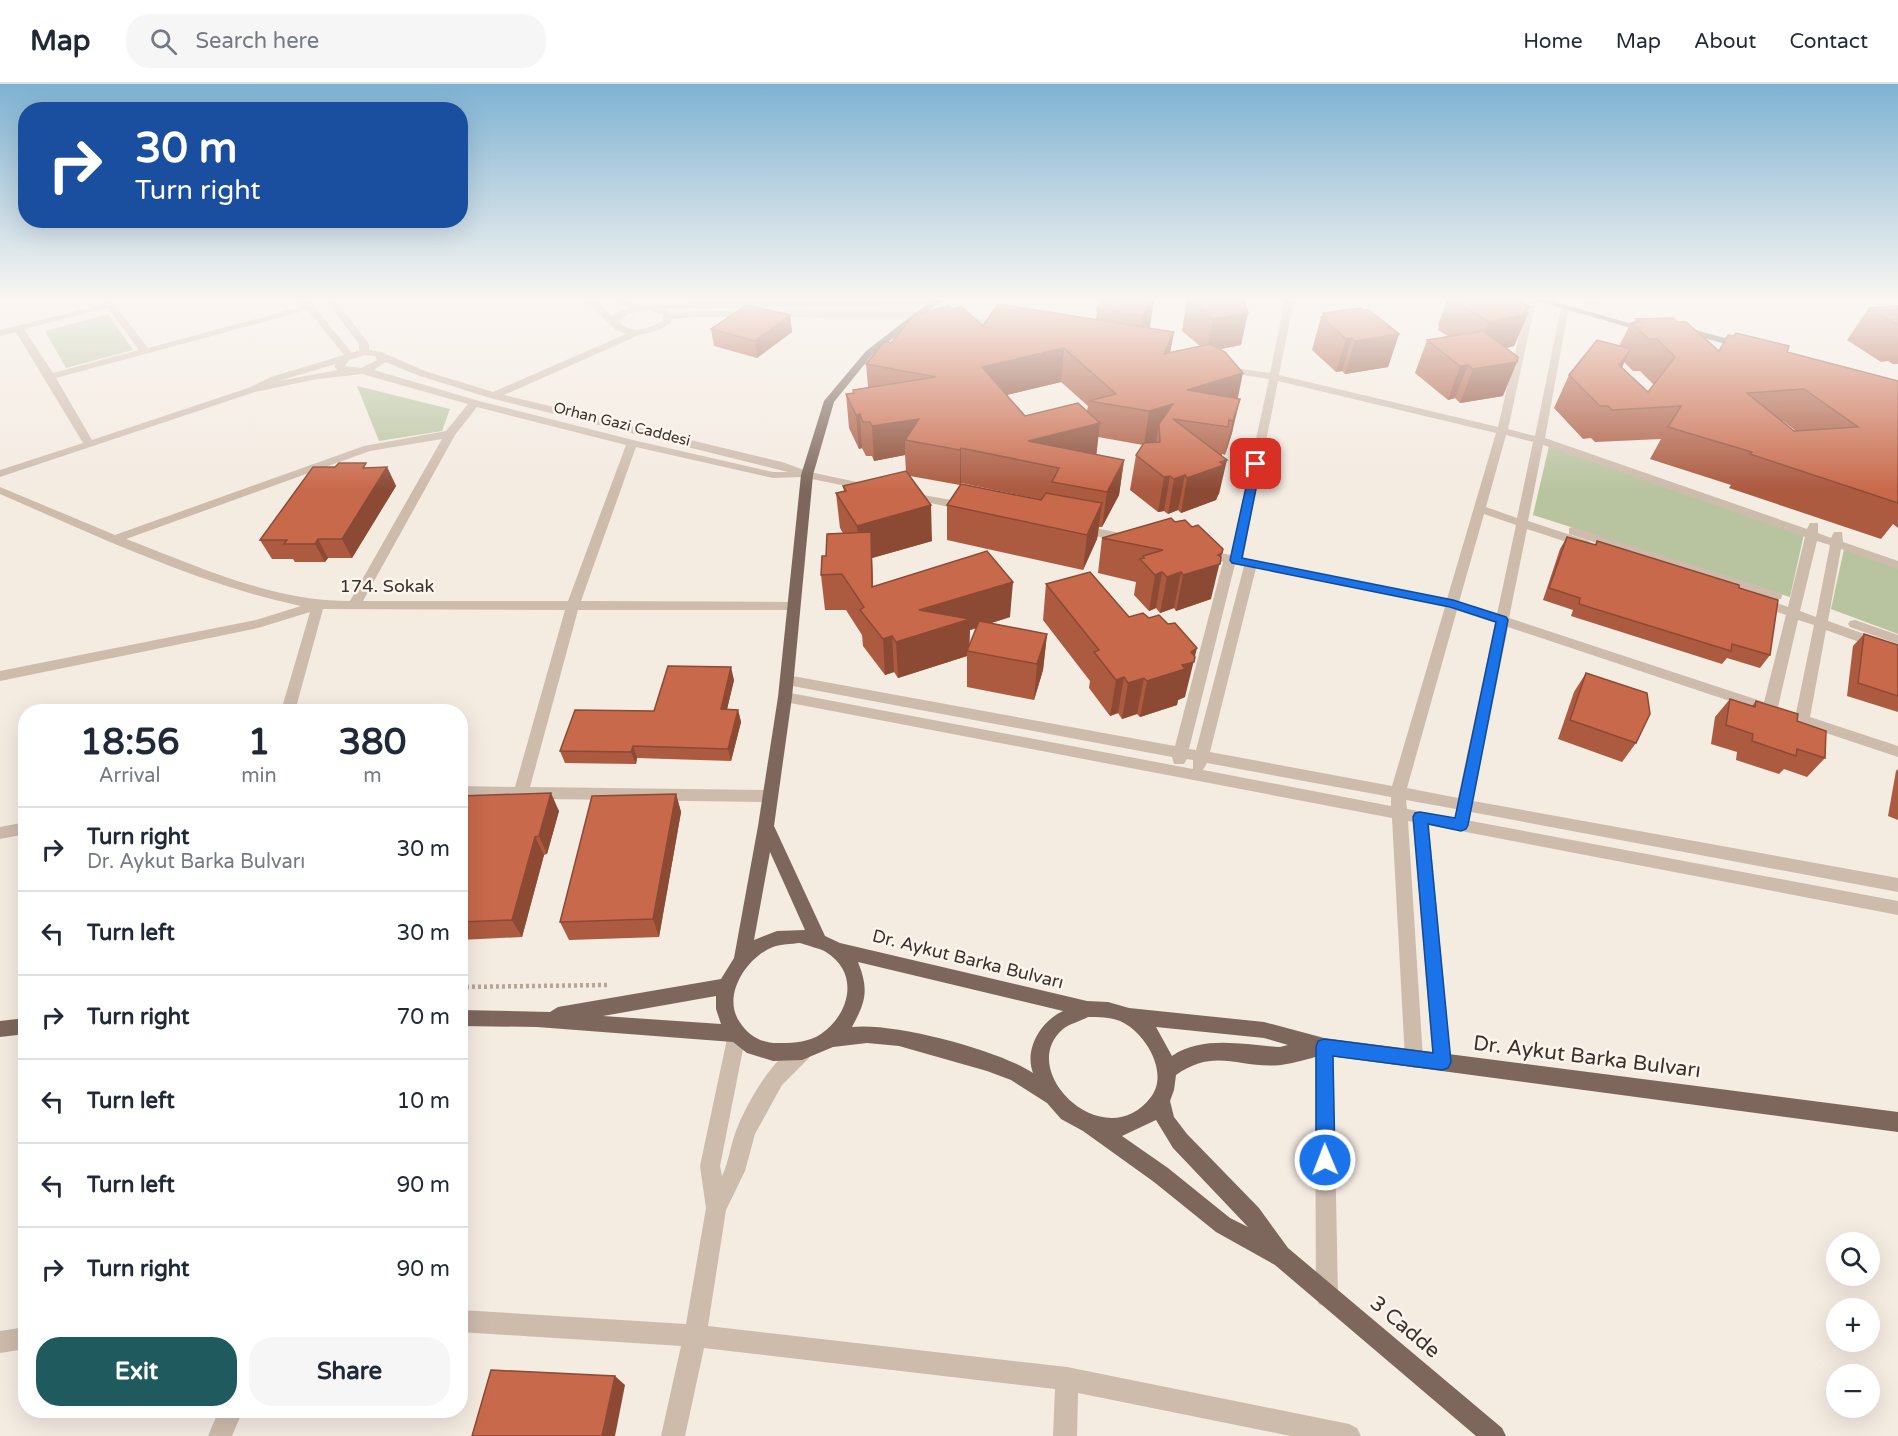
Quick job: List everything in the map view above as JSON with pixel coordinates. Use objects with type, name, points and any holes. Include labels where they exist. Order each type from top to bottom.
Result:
[{"type":"main road","points":[[742,960],[766,826],[785,697],[807,475],[829,401],[861,363]]},
{"type":"main road","points":[[766,826],[817,938]]},
{"type":"main road","points":[[782,937],[817,938],[840,950],[849,960],[858,986],[851,1015],[830,1039],[802,1052],[784,1054],[750,1045],[737,1034],[728,1020],[724,1003],[726,986],[734,968],[742,960],[765,942],[782,937]]},
{"type":"main road","name":"Dr. Aykut Barka Bulvarı","points":[[840,950],[1087,1010]]},
{"type":"main road","points":[[537,1019],[726,986]]},
{"type":"main road","points":[[1050,1095],[1044,1085],[1040,1065],[1042,1045],[1060,1021],[1087,1010],[1111,1010],[1128,1016],[1143,1026],[1155,1038],[1163,1054],[1167,1070],[1160,1101],[1138,1121],[1123,1126],[1090,1125]]},
{"type":"main road","name":"Dr. Aykut Barka Bulvarı","points":[[1128,1016],[1264,1030],[1324,1047],[1898,1122]]},
{"type":"main road","points":[[468,1018],[537,1019],[737,1034]]},
{"type":"main road","points":[[0,1029],[18,1027]]},
{"type":"main road","points":[[830,1039],[867,1034],[899,1036],[988,1062],[1018,1074],[1050,1095],[1071,1116],[1090,1125],[1161,1175],[1223,1225],[1283,1257]]},
{"type":"main road","points":[[1167,1070],[1186,1057],[1207,1051],[1280,1056],[1324,1047]]},
{"type":"main road","points":[[1160,1101],[1166,1122],[1180,1141],[1252,1215],[1283,1257]]},
{"type":"main road","name":"3 Cadde","points":[[1283,1257],[1494,1436]]},
{"type":"street","points":[[41,363],[89,443]]},
{"type":"street","points":[[50,377],[101,363]]},
{"type":"street","points":[[252,390],[275,379],[327,363]]},
{"type":"street","points":[[342,363],[339,367],[356,371]]},
{"type":"street","points":[[0,474],[252,390],[317,376],[375,367],[378,363]]},
{"type":"street","points":[[397,363],[494,396],[778,464],[807,475],[982,510]]},
{"type":"street","points":[[494,396],[568,363]]},
{"type":"street","points":[[1176,771],[1233,560],[1277,363]]},
{"type":"street","points":[[1414,1059],[1398,792],[1503,428],[1518,363]]},
{"type":"street","points":[[1461,825],[1557,363]]},
{"type":"street","points":[[1216,364],[1275,374],[1540,436],[1837,539],[1898,555]]},
{"type":"street","name":"Orhan Gazi Caddesi","points":[[356,371],[475,403],[773,475],[807,475]]},
{"type":"street","points":[[355,604],[450,434],[475,403]]},
{"type":"street","points":[[115,539],[368,448],[450,434]]},
{"type":"street","points":[[521,793],[573,605],[632,442]]},
{"type":"street","name":"174. Sokak","points":[[0,490],[115,539],[255,592],[318,605],[794,606]]},
{"type":"street","points":[[1481,505],[1898,640]]},
{"type":"street","points":[[1064,526],[1144,542]]},
{"type":"street","points":[[1770,709],[1813,531]]},
{"type":"street","points":[[1837,539],[1898,565]]},
{"type":"street","points":[[1802,720],[1837,539]]},
{"type":"street","points":[[1187,551],[1453,604],[1898,752]]},
{"type":"street","points":[[1197,775],[1251,563]]},
{"type":"street","points":[[0,676],[258,624],[318,605]]},
{"type":"street","points":[[290,704],[318,605]]},
{"type":"street","points":[[1822,617],[1898,651]]},
{"type":"street","points":[[787,680],[1898,885]]},
{"type":"street","points":[[785,697],[1898,908]]},
{"type":"street","points":[[468,792],[770,796]]},
{"type":"street","points":[[1420,817],[1442,1062]]},
{"type":"street","points":[[0,832],[18,829]]},
{"type":"street","points":[[673,1436],[695,1336],[716,1208],[711,1166],[737,1034]]},
{"type":"street","points":[[1324,1047],[1327,1296]]},
{"type":"street","points":[[716,1208],[735,1171],[745,1133],[756,1109],[775,1079],[802,1052]]},
{"type":"street","points":[[468,1322],[695,1336],[1066,1379],[1349,1436]]},
{"type":"street","points":[[0,1342],[18,1339]]},
{"type":"street","points":[[1065,1436],[1066,1379]]},
{"type":"street","points":[[220,1436],[228,1418]]},
{"type":"path","points":[[468,987],[614,985]]},
{"type":"green space","points":[[63,363],[84,363],[66,368]]},
{"type":"green space","points":[[357,386],[450,409],[442,431],[379,441]]},
{"type":"green space","points":[[1549,446],[1804,534],[1790,597],[1533,515]]},
{"type":"green space","points":[[1844,549],[1898,568],[1898,634],[1831,609]]},
{"type":"building","points":[[999,363],[982,367],[1025,416],[1078,403],[1100,423],[1028,441],[1124,460],[1107,492],[1052,482],[1059,468],[961,448],[960,450],[905,440],[919,419],[872,426],[870,422],[863,422],[860,414],[856,415],[846,394],[854,393],[853,390],[936,377],[866,364]]},
{"type":"building","points":[[1081,363],[1235,363],[1243,373],[1187,390],[1240,399],[1233,421],[1229,420],[1228,427],[1173,419],[1227,460],[1220,462],[1224,465],[1187,478],[1185,475],[1174,479],[1170,476],[1164,477],[1136,455],[1144,443],[1160,442],[1159,424],[1173,404],[1149,411],[1089,401],[1116,394]]},
{"type":"building","points":[[1456,363],[1510,363],[1473,369],[1468,365],[1460,366]]},
{"type":"building","points":[[1579,363],[1620,363],[1619,365],[1648,392],[1670,363],[1829,363],[1898,381],[1898,503],[1750,454],[1752,452],[1668,427],[1681,406],[1612,410],[1608,406],[1600,406],[1569,375]],"holes":[[[1804,389],[1858,427],[1794,431],[1747,393]]]},
{"type":"building","points":[[339,463],[366,463],[363,468],[387,467],[342,539],[318,539],[315,544],[284,544],[287,540],[260,540],[313,467],[335,467]]},
{"type":"building","points":[[906,471],[931,505],[857,526],[836,493],[846,491],[843,486]]},
{"type":"building","points":[[961,484],[1041,500],[1046,493],[1102,503],[1087,535],[947,505]]},
{"type":"building","points":[[1171,518],[1175,522],[1185,520],[1192,527],[1198,525],[1223,549],[1218,555],[1221,557],[1220,564],[1183,575],[1181,572],[1167,577],[1162,572],[1155,575],[1140,559],[1163,550],[1102,538]]},
{"type":"building","points":[[871,532],[872,587],[987,551],[1013,582],[919,610],[970,619],[896,642],[892,636],[883,639],[860,610],[864,607],[842,574],[821,575],[822,556],[826,556],[827,534]]},
{"type":"building","points":[[1567,537],[1596,545],[1597,541],[1739,585],[1739,588],[1778,600],[1770,655],[1732,644],[1731,651],[1579,604],[1580,598],[1549,588]]},
{"type":"building","points":[[1090,572],[1129,617],[1143,613],[1149,618],[1159,615],[1168,624],[1175,623],[1197,648],[1191,652],[1195,657],[1194,662],[1182,665],[1185,669],[1147,681],[1144,678],[1128,683],[1124,677],[1116,680],[1094,652],[1099,650],[1046,584]]},
{"type":"building","points":[[979,621],[1047,634],[1037,664],[967,651]]},
{"type":"building","points":[[1864,634],[1898,645],[1898,696],[1858,683]]},
{"type":"building","points":[[668,666],[731,667],[721,709],[738,710],[728,749],[633,746],[631,752],[560,751],[575,710],[654,711]]},
{"type":"building","points":[[1586,673],[1647,693],[1650,714],[1636,743],[1570,720]]},
{"type":"building","points":[[1730,699],[1755,707],[1756,701],[1798,714],[1797,721],[1826,731],[1825,758],[1797,749],[1796,756],[1752,741],[1753,734],[1726,725]]},
{"type":"building","points":[[551,793],[539,836],[535,837],[512,920],[468,922],[468,796]]},
{"type":"building","points":[[676,794],[653,919],[560,922],[592,796]]},
{"type":"building","points":[[491,1370],[615,1376],[602,1436],[472,1436]]},
{"type":"route","points":[[1256,464],[1236,560],[1453,604],[1502,620],[1461,825],[1420,817],[1442,1062],[1324,1047],[1325,1160]]}]
